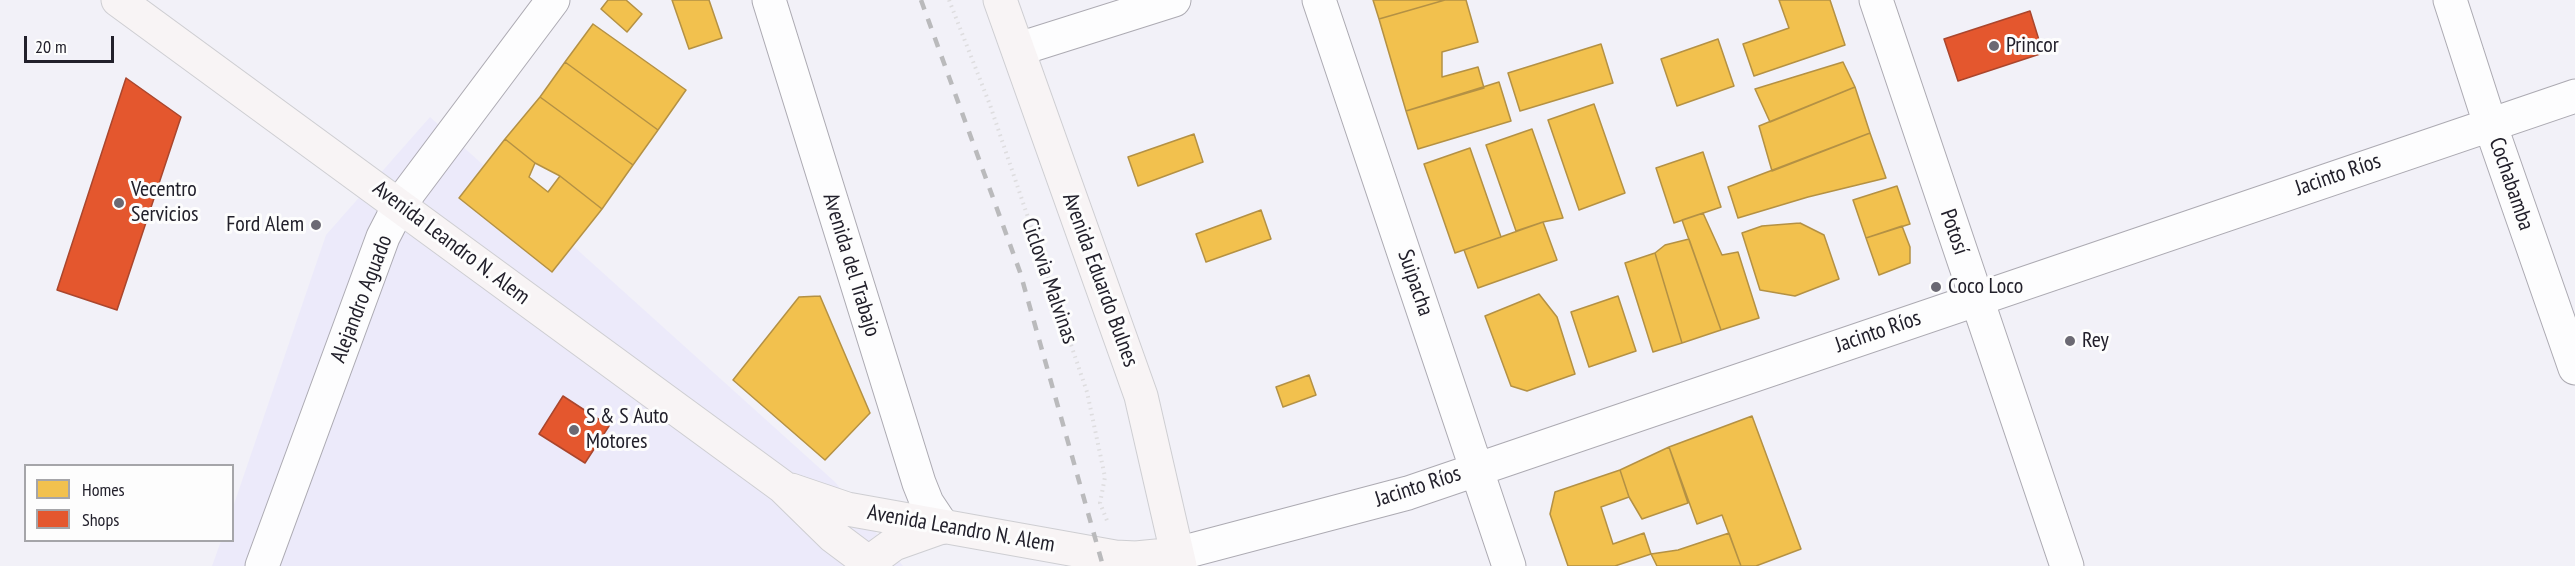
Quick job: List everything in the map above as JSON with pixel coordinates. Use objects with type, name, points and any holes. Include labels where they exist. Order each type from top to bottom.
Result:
[{"type":"main road","name":"Avenida Leandro N. Alem","points":[[118,0],[400,204],[783,487],[833,536],[868,565]]},
{"type":"main road","name":"Avenida Eduardo Bulnes","points":[[1000,0],[1141,396],[1179,560]]},
{"type":"main road","name":"Avenida Leandro N. Alem","points":[[783,487],[847,509],[943,527],[1120,557],[1179,560]]},
{"type":"main road","points":[[868,565],[894,544],[943,527]]},
{"type":"street","name":"Alejandro Aguado","points":[[262,566],[383,237],[400,204],[553,0]]},
{"type":"street","name":"Avenida del Trabajo","points":[[769,0],[919,483],[927,503],[943,527]]},
{"type":"street","points":[[1018,50],[1174,0]]},
{"type":"street","name":"Suipacha","points":[[1319,0],[1509,566]]},
{"type":"street","name":"Potosí","points":[[1876,0],[2067,566]]},
{"type":"street","name":"Cochabamba","points":[[2450,0],[2490,124],[2575,368]]},
{"type":"street","name":"Jacinto Ríos","points":[[1179,560],[1408,493],[2575,96]]},
{"type":"path","name":"Ciclovia Malvinas","points":[[949,0],[990,105],[1087,392],[1105,477],[1100,503],[1120,557]]},
{"type":"shaded area","points":[[430,117],[835,482],[903,566],[212,566],[221,542],[234,542],[234,504],[326,235]]},
{"type":"building: Homes","points":[[608,0],[626,0],[642,14],[627,32],[601,9]]},
{"type":"building: Homes","points":[[672,0],[709,0],[722,38],[689,49]]},
{"type":"building: Homes","points":[[1373,0],[1445,0],[1379,19]]},
{"type":"building: Homes","points":[[1445,0],[1466,0],[1478,42],[1442,52],[1442,77],[1478,67],[1484,88],[1406,111],[1379,19]]},
{"type":"building: Homes","points":[[1779,0],[1830,0],[1845,45],[1754,76],[1743,44],[1789,28]]},
{"type":"building: Homes","points":[[593,24],[686,90],[658,130],[565,62]]},
{"type":"building: Homes","points":[[1718,39],[1734,86],[1677,106],[1661,59]]},
{"type":"building: Homes","points":[[1601,44],[1613,83],[1520,111],[1508,73]]},
{"type":"building: Homes","points":[[565,62],[658,130],[633,165],[540,97]]},
{"type":"building: Homes","points":[[1843,62],[1855,87],[1770,122],[1755,89]]},
{"type":"building: Homes","points":[[1499,82],[1511,121],[1418,149],[1406,111]]},
{"type":"building: Homes","points":[[1855,87],[1870,133],[1772,171],[1759,126]]},
{"type":"building: Homes","points":[[540,97],[633,165],[602,209],[560,176],[535,163],[505,139]]},
{"type":"building: Homes","points":[[1594,104],[1625,193],[1579,210],[1548,120]]},
{"type":"building: Homes","points":[[1532,129],[1563,218],[1516,231],[1486,145]]},
{"type":"building: Homes","points":[[1870,133],[1886,178],[1808,197],[1738,218],[1728,187]]},
{"type":"building: Homes","points":[[1194,134],[1203,162],[1138,186],[1128,157]]},
{"type":"building: Homes","points":[[505,139],[535,163],[529,177],[548,192],[560,176],[602,209],[552,272],[459,198]]},
{"type":"building: Homes","points":[[1470,148],[1501,237],[1455,253],[1424,164]]},
{"type":"building: Homes","points":[[1703,152],[1721,207],[1674,223],[1656,168]]},
{"type":"building: Homes","points":[[1897,186],[1910,224],[1866,238],[1853,200]]},
{"type":"building: Homes","points":[[1261,210],[1271,239],[1206,262],[1196,234]]},
{"type":"building: Homes","points":[[1703,213],[1722,255],[1738,252],[1759,318],[1721,330],[1682,220]]},
{"type":"building: Homes","points":[[1543,222],[1557,260],[1478,288],[1464,250]]},
{"type":"building: Homes","points":[[1800,223],[1824,235],[1839,279],[1795,296],[1760,290],[1742,233],[1762,226]]},
{"type":"building: Homes","points":[[1902,226],[1910,247],[1910,263],[1879,275],[1866,238]]},
{"type":"building: Homes","points":[[1689,239],[1721,330],[1682,343],[1655,253],[1665,245]]},
{"type":"building: Homes","points":[[1655,253],[1682,343],[1653,352],[1625,263]]},
{"type":"building: Homes","points":[[1539,294],[1557,317],[1575,374],[1527,391],[1511,386],[1485,316]]},
{"type":"building: Homes","points":[[820,296],[870,413],[825,460],[733,380],[799,297]]},
{"type":"building: Homes","points":[[1618,296],[1636,351],[1589,367],[1571,312]]},
{"type":"building: Homes","points":[[1309,375],[1316,395],[1283,407],[1276,387]]},
{"type":"building: Homes","points":[[1752,416],[1801,549],[1756,566],[1741,566],[1722,515],[1697,524],[1669,447]]},
{"type":"building: Homes","points":[[1669,447],[1688,503],[1642,519],[1629,497],[1620,470]]},
{"type":"building: Homes","points":[[1620,470],[1629,497],[1601,507],[1613,544],[1644,533],[1651,554],[1615,566],[1568,566],[1550,514],[1555,492]]},
{"type":"building: Homes","points":[[1729,533],[1741,566],[1657,566],[1651,554],[1678,550]]},
{"type":"building: Shops","name":"Princor","points":[[2030,11],[2043,53],[1958,81],[1944,39]]},
{"type":"building: Shops","name":"Vecentro Servicios","points":[[126,78],[181,117],[117,310],[57,290]]},
{"type":"building: Shops","name":"S & S Auto Motores","points":[[563,396],[609,426],[585,463],[539,434]]},
{"type":"railway","points":[[921,0],[1020,272],[1103,566]]},
{"type":"place","name":"Princor","points":[[1994,46]]},
{"type":"place","name":"Vecentro Servicios","points":[[119,203]]},
{"type":"place","name":"Ford Alem","points":[[316,225]]},
{"type":"place","name":"Coco Loco","points":[[1936,287]]},
{"type":"place","name":"Rey","points":[[2070,341]]},
{"type":"place","name":"S & S Auto Motores","points":[[574,430]]}]
